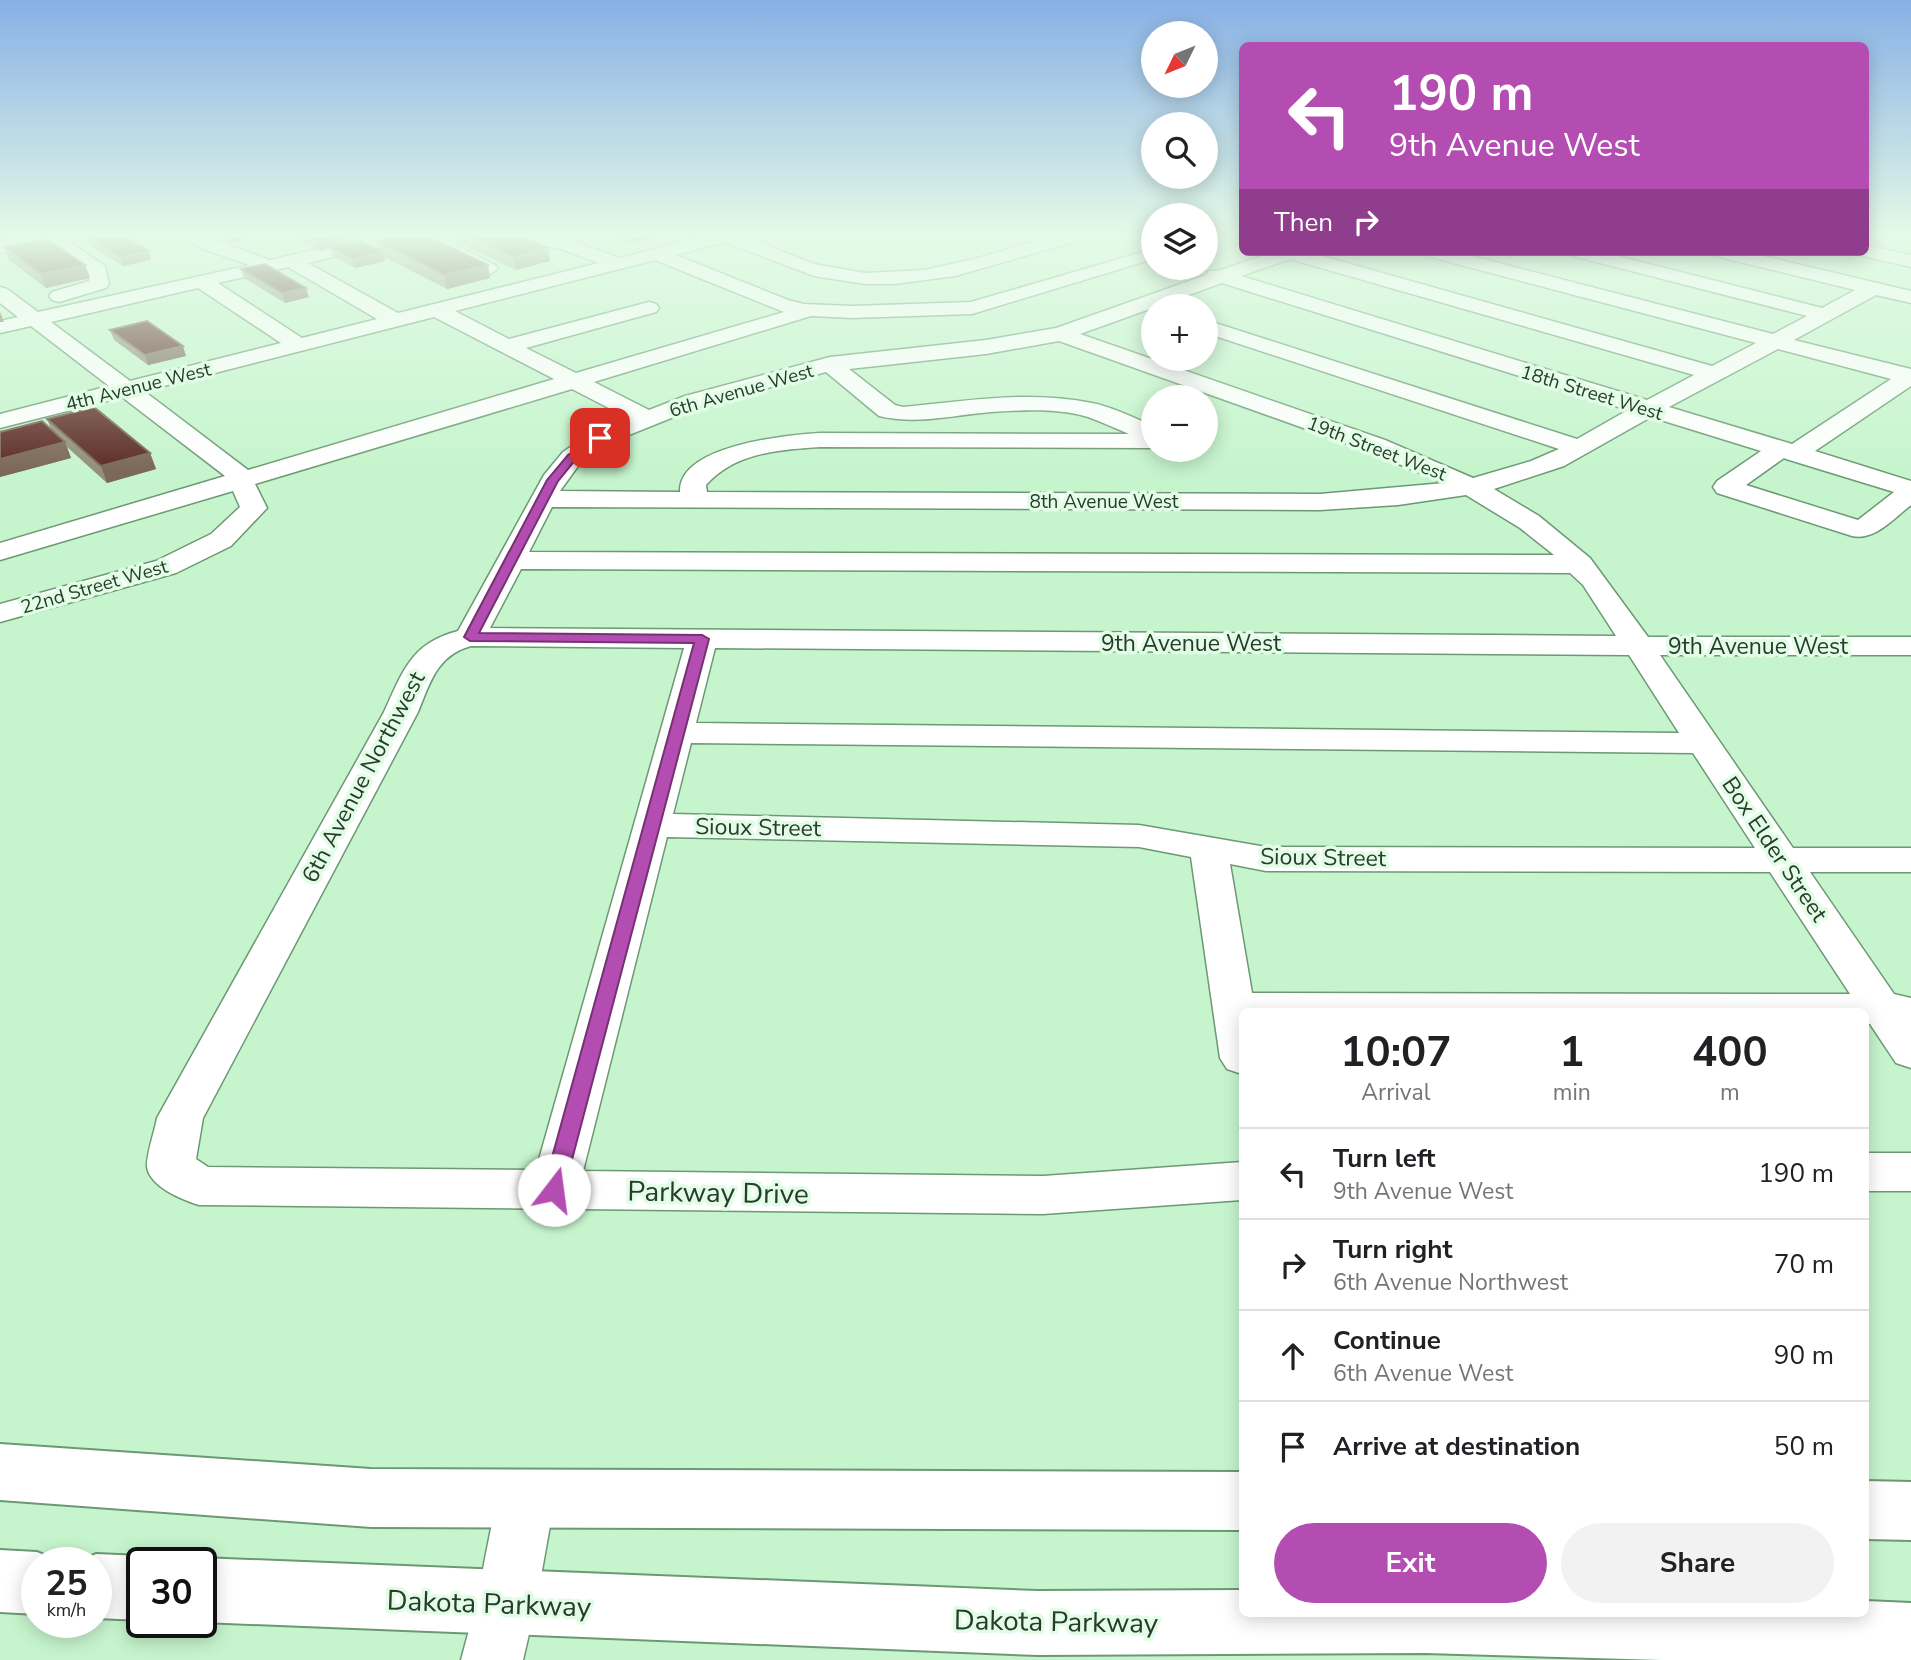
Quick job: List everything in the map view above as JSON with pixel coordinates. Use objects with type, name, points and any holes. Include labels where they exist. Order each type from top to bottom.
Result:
[{"type":"highway","points":[[0,1472],[372,1498],[1239,1501]]},
{"type":"highway","points":[[1869,1510],[1911,1511]]},
{"type":"highway","points":[[0,1581],[21,1582]]},
{"type":"highway","name":"Dakota Parkway","points":[[217,1592],[499,1632],[1038,1623],[1426,1621],[1911,1635]]},
{"type":"street","name":"22nd Street West","points":[[0,612],[166,567],[221,540],[254,508],[237,473],[29,314]]},
{"type":"street","points":[[252,314],[298,345]]},
{"type":"street","points":[[384,314],[394,320]]},
{"type":"street","name":"4th Avenue West","points":[[0,421],[415,314]]},
{"type":"street","points":[[446,314],[646,418]]},
{"type":"street","points":[[507,346],[622,314]]},
{"type":"street","points":[[0,552],[796,314]]},
{"type":"street","name":"6th Avenue West","points":[[542,499],[572,457],[600,438],[693,401],[830,364],[986,346],[1060,334],[1121,314]]},
{"type":"street","name":"18th Street West","points":[[1345,314],[1911,490]]},
{"type":"street","points":[[1507,314],[1715,374]]},
{"type":"street","points":[[1670,314],[1911,377]]},
{"type":"street","name":"8th Avenue West","points":[[542,499],[1320,502],[1402,499],[1527,472],[1580,448],[1647,409],[1826,315]]},
{"type":"street","points":[[1218,330],[1580,448]]},
{"type":"street","name":"19th Street West","points":[[1060,334],[1418,460],[1507,504],[1580,564],[1639,646]]},
{"type":"street","points":[[830,364],[887,411],[903,414],[992,405],[1047,404],[1091,410],[1141,429]]},
{"type":"street","points":[[1911,377],[1726,487],[1811,495],[1861,530],[1911,490]]},
{"type":"street","points":[[694,500],[692,484],[704,469],[745,450],[781,442],[875,439],[1141,441]]},
{"type":"street","points":[[1811,495],[1846,469]]},
{"type":"street","points":[[470,637],[542,499]]},
{"type":"street","points":[[510,560],[1580,564]]},
{"type":"street","name":"9th Avenue West","points":[[470,637],[1911,646]]},
{"type":"street","name":"6th Avenue Northwest","points":[[203,1077],[401,712],[426,658],[447,642],[470,637]]},
{"type":"street","points":[[554,1190],[702,639]]},
{"type":"street","name":"Box Elder Street","points":[[1639,646],[1783,860],[1896,1009],[1911,1052]]},
{"type":"street","name":"Sioux Street","points":[[652,825],[1139,836],[1266,859],[1911,860]]},
{"type":"street","points":[[1208,848],[1239,1039]]},
{"type":"street","points":[[1234,1008],[1239,1008]]},
{"type":"street","points":[[1869,1009],[1896,1009]]},
{"type":"street","name":"Parkway Drive","points":[[203,1077],[180,1118],[171,1167],[199,1186],[1043,1195],[1239,1181]]},
{"type":"street","points":[[1869,1172],[1911,1172]]},
{"type":"street","points":[[499,1632],[526,1498]]},
{"type":"lane","points":[[676,733],[1704,743]]},
{"type":"building","points":[[147,321],[183,346],[145,355],[110,330]]},
{"type":"building","points":[[94,407],[150,453],[101,466],[47,419]]},
{"type":"building","points":[[42,421],[65,442],[0,459],[0,432]]},
{"type":"route","points":[[554,1190],[702,639],[470,637],[553,480],[572,457],[600,438]]}]
